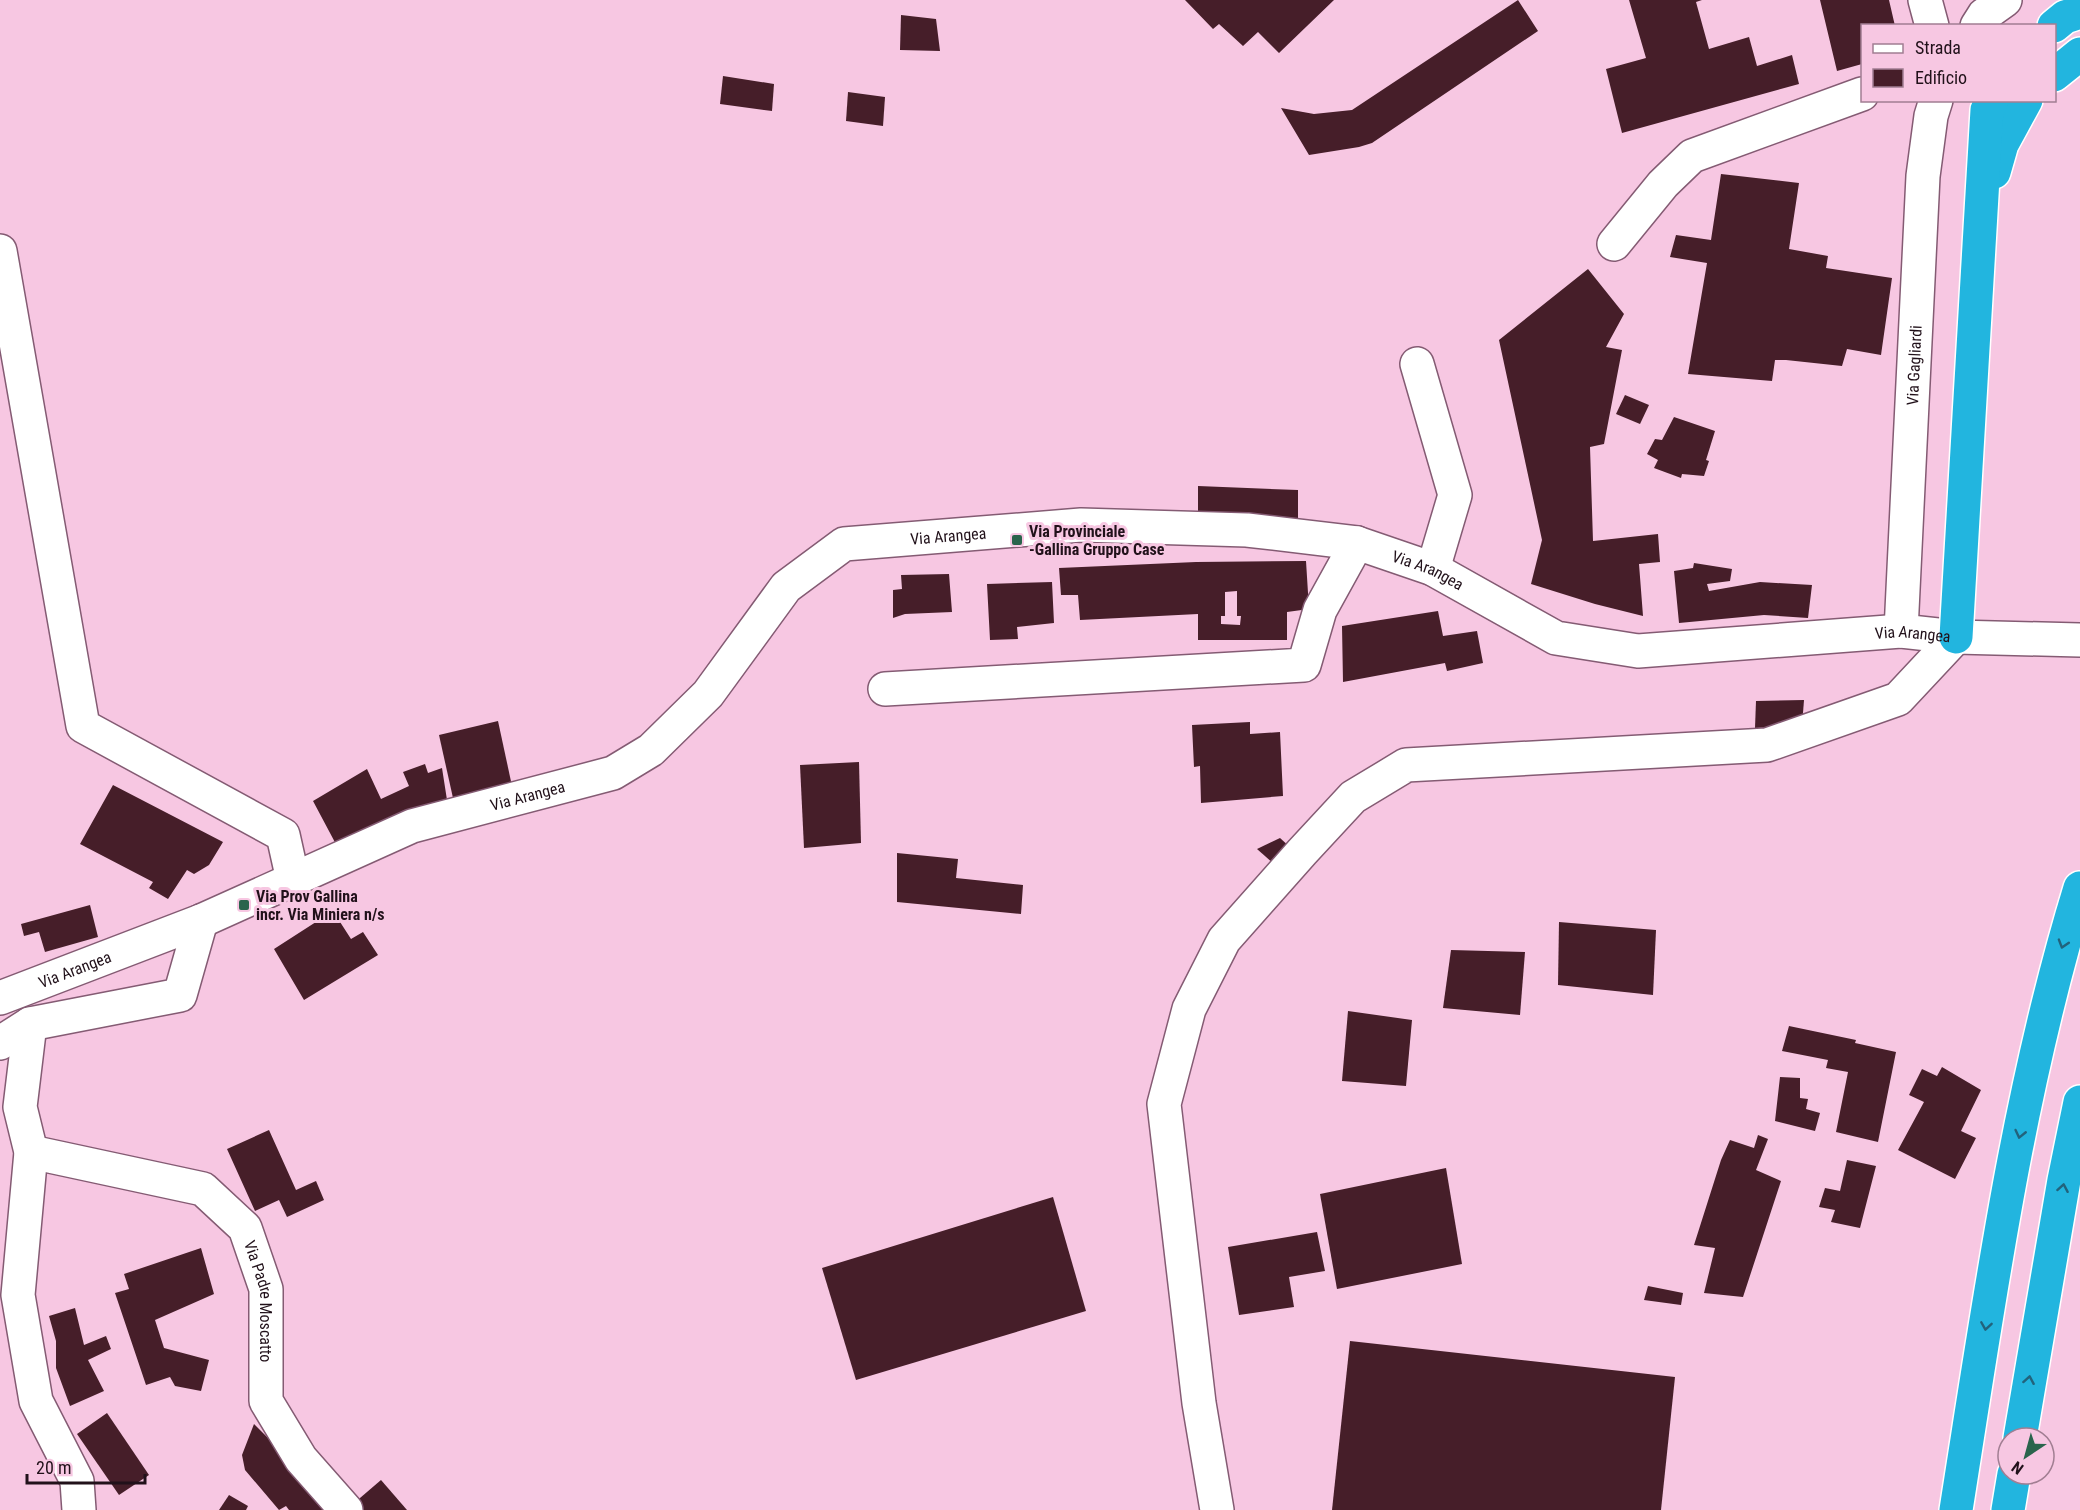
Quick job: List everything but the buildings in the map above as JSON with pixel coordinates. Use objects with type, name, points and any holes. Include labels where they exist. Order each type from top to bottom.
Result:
[{"type":"highway","points":[[2056,25],[2065,17],[2080,12]]},
{"type":"highway","points":[[2056,74],[2080,54]]},
{"type":"highway","points":[[1956,637],[1979,222],[1987,110],[1991,102]]},
{"type":"highway","points":[[1979,222],[2001,144],[2025,102]]},
{"type":"highway","points":[[1956,1510],[2014,1161],[2060,953],[2080,888]]},
{"type":"highway","points":[[2022,1426],[2064,1180],[2080,1102]]},
{"type":"highway","points":[[2008,1510],[2012,1486]]},
{"type":"street","points":[[1925,0],[1931,24]]},
{"type":"street","points":[[1978,24],[1984,15],[2005,0]]},
{"type":"street","points":[[1614,244],[1663,184],[1692,156],[1861,95]]},
{"type":"street","name":"Via Gagliardi","points":[[1901,631],[1923,176],[1930,116],[1935,102]]},
{"type":"street","points":[[0,251],[82,726],[283,836],[293,880]]},
{"type":"street","points":[[1417,364],[1455,495],[1433,569]]},
{"type":"street","name":"Via Arangea","points":[[0,998],[201,921],[412,826],[613,773],[651,750],[708,694],[786,587],[844,544],[1081,525],[1247,530],[1357,543],[1433,569],[1556,638],[1638,651],[1901,631],[1956,637],[2080,640]]},
{"type":"street","points":[[885,689],[1304,665],[1320,610],[1357,543]]},
{"type":"street","points":[[1217,1510],[1199,1403],[1164,1104],[1189,1009],[1224,939],[1353,797],[1406,765],[1767,745],[1898,699],[1956,637]]},
{"type":"street","points":[[0,1043],[30,1024],[180,995],[201,921]]},
{"type":"street","points":[[30,1024],[20,1107],[31,1152],[18,1295],[36,1401],[77,1481],[79,1510]]},
{"type":"street","name":"Via Padre Moscatto","points":[[31,1152],[203,1189],[245,1228],[266,1289],[266,1401],[301,1458],[346,1510]]},
{"type":"place","name":"Via Provinciale -Gallina Gruppo Case","points":[[1017,540]]},
{"type":"place","name":"Via Prov Gallina incr. Via Miniera n/s","points":[[244,905]]}]
